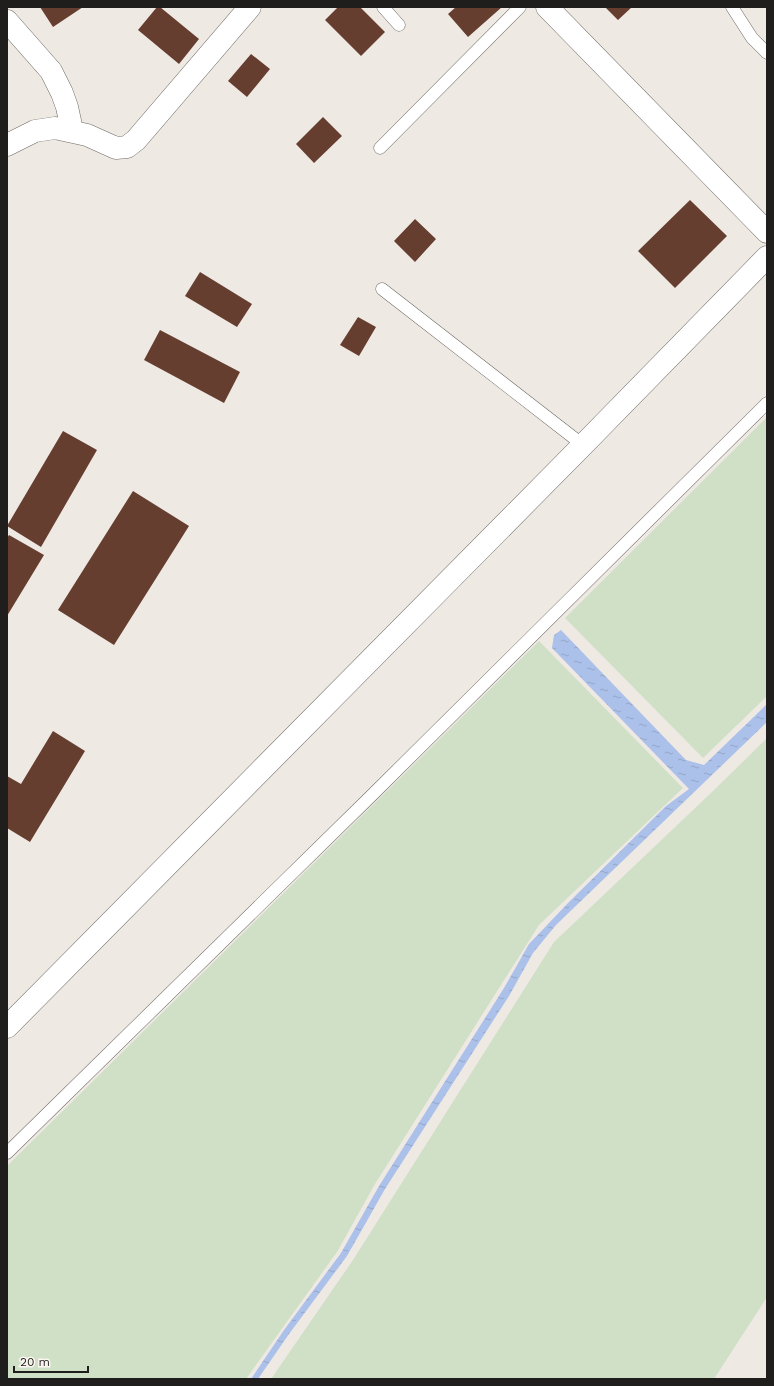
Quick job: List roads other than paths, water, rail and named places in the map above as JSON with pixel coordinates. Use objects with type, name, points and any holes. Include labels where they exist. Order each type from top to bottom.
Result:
[{"type":"street","points":[[7,145],[35,131],[55,128],[87,134],[116,148],[128,147],[136,140],[250,7]]},
{"type":"street","points":[[547,7],[767,232]]},
{"type":"street","points":[[7,21],[51,71],[67,107],[72,130]]},
{"type":"street","points":[[7,1027],[767,258]]},
{"type":"lane","points":[[383,7],[399,25]]},
{"type":"lane","points":[[380,148],[520,7]]},
{"type":"lane","points":[[732,7],[752,38],[767,52]]},
{"type":"lane","points":[[382,289],[583,445]]},
{"type":"lane","points":[[7,1153],[767,404]]},
{"type":"water","points":[[561,630],[686,760],[704,765],[767,704],[767,722],[556,925],[533,953],[509,996],[385,1189],[347,1256],[289,1334],[258,1379],[251,1379],[284,1330],[341,1253],[379,1186],[504,988],[529,944],[568,903],[666,806],[689,789],[552,648],[554,635]]}]
